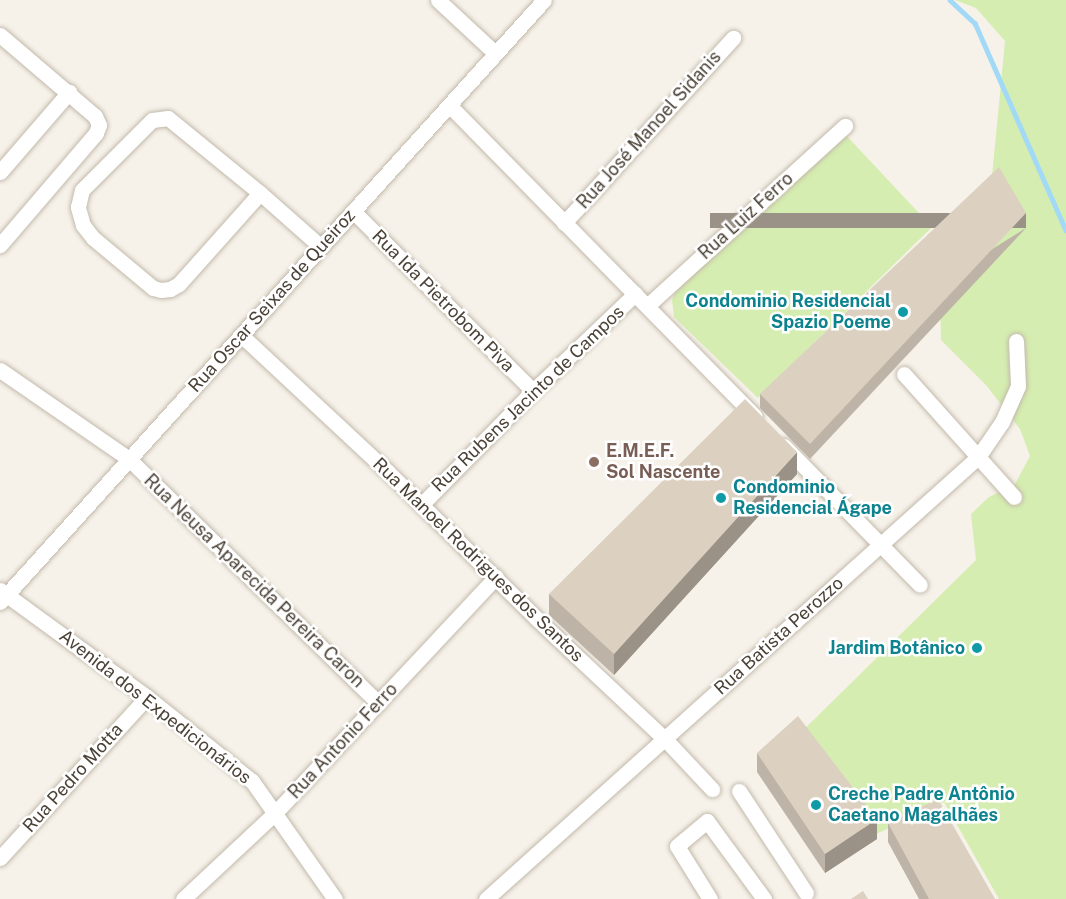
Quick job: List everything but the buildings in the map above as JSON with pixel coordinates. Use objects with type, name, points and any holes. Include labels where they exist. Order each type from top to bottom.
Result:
[{"type":"street","points":[[438,0],[495,53]]},
{"type":"street","name":"Rua Oscar Seixas de Queiroz","points":[[2,596],[544,0]]},
{"type":"street","points":[[0,35],[69,92],[95,116],[99,125],[96,133],[0,244]]},
{"type":"street","name":"Rua José Manoel Sidanis","points":[[564,223],[733,38]]},
{"type":"street","points":[[0,172],[69,92]]},
{"type":"street","points":[[449,105],[920,585]]},
{"type":"street","points":[[260,193],[179,284],[170,289],[160,290],[153,288],[93,238],[83,225],[78,207],[82,190],[152,120],[160,118],[175,121],[260,193],[321,247]]},
{"type":"street","name":"Rua Luiz Ferro","points":[[647,306],[845,126]]},
{"type":"street","name":"Rua Ida Pietrobom Piva","points":[[353,211],[533,391]]},
{"type":"street","name":"Rua Rubens Jacinto de Campos","points":[[422,504],[533,391],[635,294]]},
{"type":"street","name":"Rua Manoel Rodrigues dos Santos","points":[[241,335],[422,504],[665,739],[712,789]]},
{"type":"street","name":"Rua Batista Perozzo","points":[[486,899],[978,457],[1002,422],[1018,386],[1016,341]]},
{"type":"street","name":"Rua Neusa Aparecida Pereira Caron","points":[[0,370],[129,459],[378,703]]},
{"type":"street","points":[[904,374],[1014,497]]},
{"type":"street","name":"Rua Antonio Ferro","points":[[183,899],[276,812],[496,577]]},
{"type":"street","name":"Avenida dos Expedicionários","points":[[2,596],[147,697],[252,781],[335,899]]},
{"type":"street","name":"Rua Pedro Motta","points":[[0,858],[147,697]]},
{"type":"street","points":[[739,791],[806,893]]},
{"type":"street","points":[[710,899],[677,846],[707,821],[764,899]]},
{"type":"green space","points":[[955,0],[1066,0],[1066,899],[999,899],[944,802],[851,846],[774,759],[976,560],[971,514],[989,497],[1015,484],[1030,456],[1020,429],[986,385],[941,340],[940,293],[991,187],[1005,41],[976,8]]},
{"type":"green space","points":[[843,132],[932,227],[758,398],[674,317],[672,300],[675,292]]},
{"type":"waterway","points":[[950,0],[975,23],[1066,230]]},
{"type":"place","name":"Condominio Residencial Spazio Poeme","points":[[903,312]]},
{"type":"place","name":"E.M.E.F. Sol Nascente","points":[[594,462]]},
{"type":"place","name":"Condominio Residencial Ágape","points":[[721,498]]},
{"type":"place","name":"Jardim Botânico","points":[[977,648]]},
{"type":"place","name":"Creche Padre Antônio Caetano Magalhães","points":[[816,805]]}]
